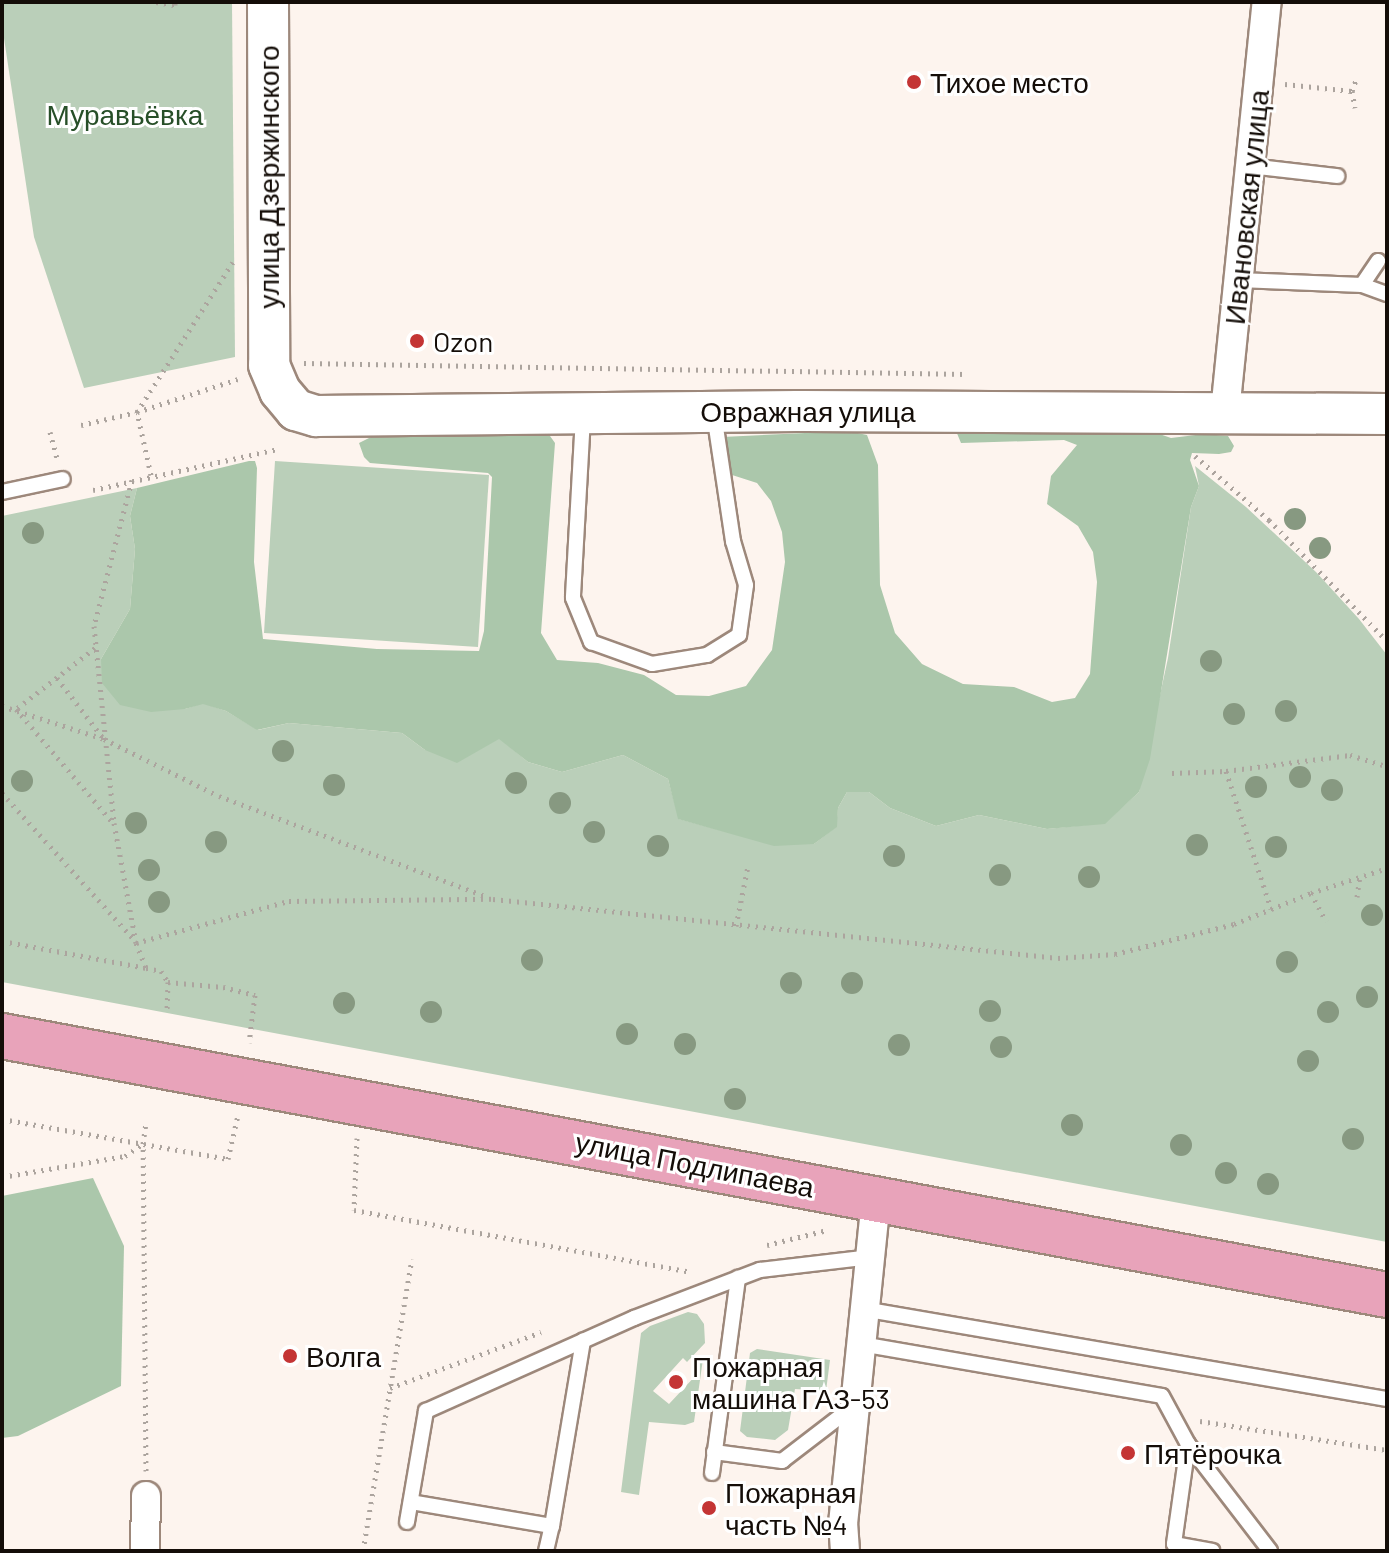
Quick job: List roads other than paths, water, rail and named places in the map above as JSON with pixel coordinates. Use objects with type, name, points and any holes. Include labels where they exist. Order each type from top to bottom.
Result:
[{"type":"main road","name":"улица Подлипаева","points":[[2,1036],[1387,1295]]},
{"type":"street","name":"улица Дзержинского","points":[[256,364],[268,2]]},
{"type":"street","name":"Ивановская улица","points":[[1225,412],[1267,2]]},
{"type":"street","name":"Овражная улица","points":[[256,364],[269,365],[280,391],[296,410],[316,416],[714,412],[1387,414]]},
{"type":"street","points":[[845,1551],[843,1524],[876,1198]]},
{"type":"street","points":[[145,1551],[146,1496]]},
{"type":"lane","points":[[1250,166],[1337,176]]},
{"type":"lane","points":[[1362,285],[1378,261]]},
{"type":"lane","points":[[1312,283],[1323,271]]},
{"type":"lane","points":[[1239,280],[1362,285],[1387,294]]},
{"type":"lane","points":[[583,413],[573,598],[591,642],[652,664],[707,655],[739,635],[746,585],[733,541],[714,412]]},
{"type":"lane","points":[[2,492],[63,479]]},
{"type":"lane","points":[[407,1522],[426,1411],[583,1341],[760,1270],[871,1257]]},
{"type":"lane","points":[[712,1473],[738,1278]]},
{"type":"lane","points":[[863,1309],[1387,1399]]},
{"type":"lane","points":[[546,1551],[583,1341]]},
{"type":"lane","points":[[861,1344],[1162,1396],[1188,1444],[1270,1551]]},
{"type":"lane","points":[[714,1452],[782,1461],[856,1405]]},
{"type":"lane","points":[[1188,1444],[1173,1548],[1212,1551]]},
{"type":"lane","points":[[411,1502],[552,1526]]},
{"type":"place","name":"Тихое место","points":[[914,82]]},
{"type":"place","name":"Ozon","points":[[417,341]]},
{"type":"place","name":"Волга","points":[[290,1356]]},
{"type":"place","name":"Пожарная машина ГАЗ-53","points":[[676,1382]]},
{"type":"place","name":"Пятёрочка","points":[[1128,1453]]},
{"type":"place","name":"Пожарная часть №4","points":[[709,1508]]},
{"type":"park label","name":"Муравьёвка","points":[[125,114]]}]
